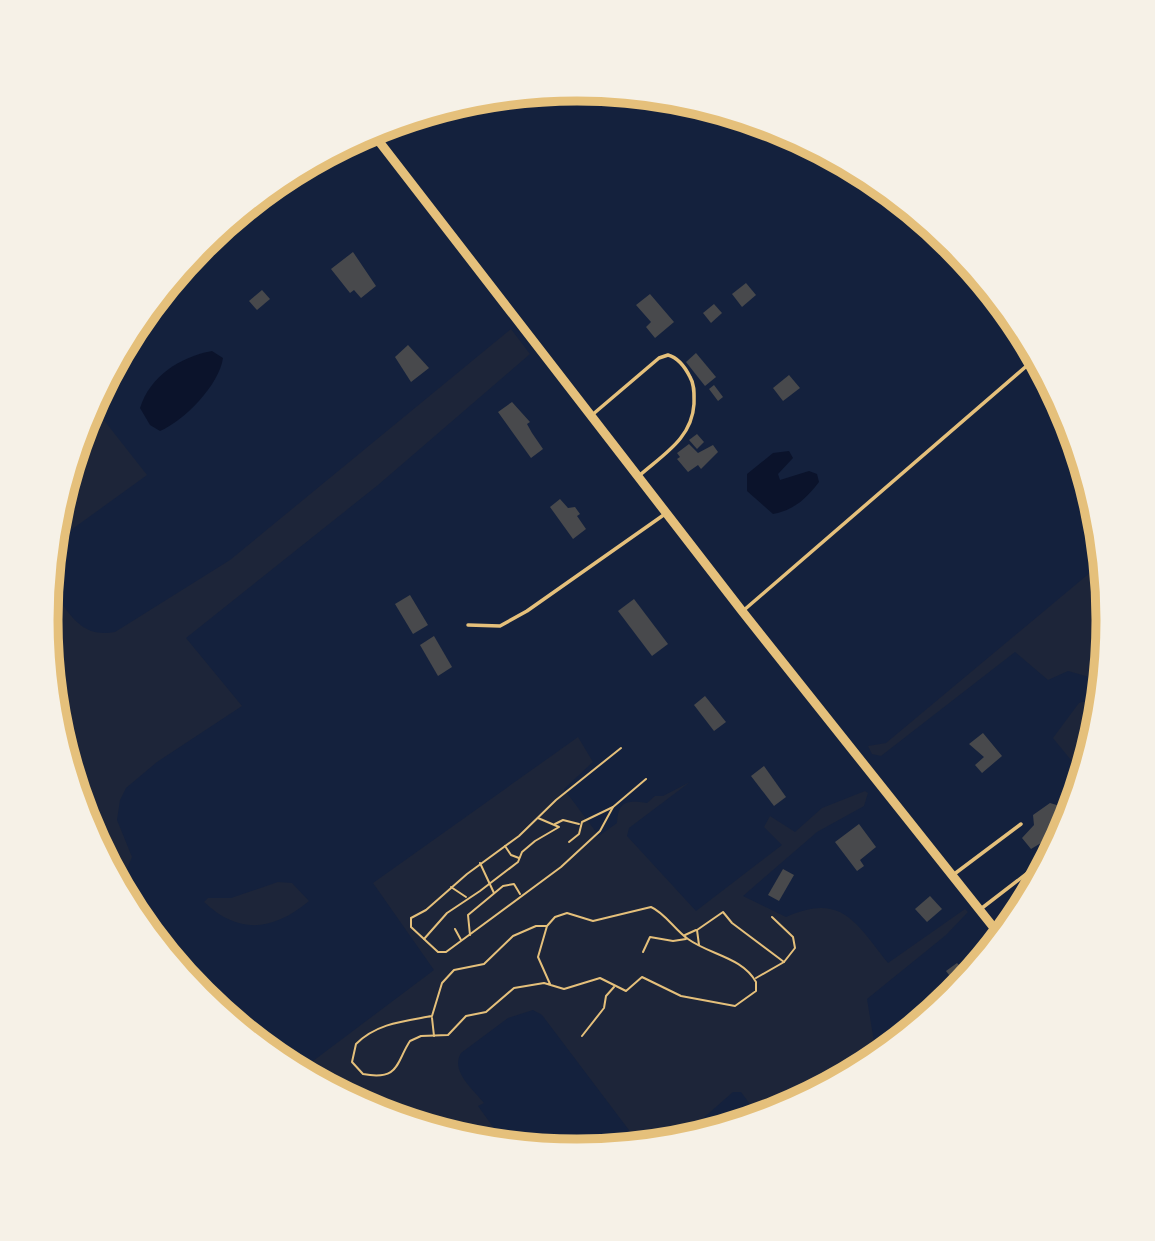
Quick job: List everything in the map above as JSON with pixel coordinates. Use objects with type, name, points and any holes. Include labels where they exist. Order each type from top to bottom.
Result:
[{"type":"street","points":[[378,140],[742,611],[995,929]]},
{"type":"lane","points":[[591,415],[659,358],[668,355],[682,365],[692,380],[694,393],[689,429],[678,442],[638,476]]},
{"type":"lane","points":[[742,611],[1029,364]]},
{"type":"lane","points":[[468,625],[500,626],[527,611],[667,512]]},
{"type":"lane","points":[[953,875],[1021,824]]},
{"type":"lane","points":[[980,909],[1035,867]]},
{"type":"path","points":[[613,807],[600,831],[561,867],[446,952],[439,952],[411,927],[411,918],[425,910],[621,748]]},
{"type":"path","points":[[554,825],[563,820],[579,824],[613,807],[646,779]]},
{"type":"path","points":[[423,940],[447,913],[520,858],[535,841],[559,827],[537,818]]},
{"type":"path","points":[[569,842],[579,834],[579,824]]},
{"type":"path","points":[[504,846],[511,855],[520,858]]},
{"type":"path","points":[[509,866],[511,855]]},
{"type":"path","points":[[480,863],[494,894]]},
{"type":"path","points":[[470,935],[468,915],[494,894],[510,883],[517,886],[521,895]]},
{"type":"path","points":[[451,887],[467,898]]},
{"type":"path","points":[[432,1016],[405,1018],[370,1032],[356,1044],[352,1062],[363,1074],[382,1075],[399,1065],[410,1041],[421,1036],[448,1035],[466,1016],[486,1012],[514,988],[550,984],[564,989],[600,978],[626,991],[638,979],[646,978],[681,996],[735,1006],[756,991],[755,979],[721,952],[699,946],[685,937],[651,906],[593,921],[561,914],[547,926],[538,957],[550,984]]},
{"type":"path","points":[[643,952],[650,937],[673,941],[685,937],[723,912],[732,923],[783,962]]},
{"type":"path","points":[[755,979],[783,962],[795,942],[772,916]]},
{"type":"path","points":[[434,1037],[432,1016],[442,983],[454,970],[484,964],[494,951],[513,936],[536,926],[547,926]]},
{"type":"path","points":[[455,929],[462,941]]},
{"type":"path","points":[[696,930],[699,946]]},
{"type":"path","points":[[582,1036],[604,1008],[606,996],[615,987]]},
{"type":"shaded area","points":[[511,329],[530,354],[378,485],[186,638],[242,706],[157,762],[126,788],[120,800],[117,820],[132,857],[127,869],[121,868],[97,819],[91,803],[93,796],[85,787],[75,755],[62,688],[59,599],[84,627],[103,633],[115,632],[230,560]]},
{"type":"shaded area","points":[[212,351],[223,358],[208,390],[190,410],[170,426],[160,431],[150,425],[140,408],[151,386],[178,363]]},
{"type":"shaded area","points":[[100,415],[147,475],[65,534],[75,486]]},
{"type":"shaded area","points":[[789,451],[793,458],[778,474],[780,480],[809,471],[817,474],[819,482],[799,503],[773,514],[747,491],[747,474],[773,453]]},
{"type":"shaded area","points":[[1094,569],[1097,620],[1094,678],[1068,671],[1048,680],[1015,652],[881,756],[872,754],[868,746],[886,743]]},
{"type":"shaded area","points":[[1091,699],[1076,767],[1053,738],[1079,703]]},
{"type":"shaded area","points":[[578,737],[593,762],[564,789],[599,836],[617,823],[619,810],[625,804],[647,803],[655,796],[663,796],[690,782],[629,828],[627,836],[696,911],[782,845],[764,827],[770,816],[795,832],[822,808],[865,791],[868,793],[864,806],[817,832],[743,896],[786,917],[805,910],[834,910],[856,924],[888,963],[965,909],[968,912],[946,935],[867,999],[875,1047],[807,1087],[754,1110],[741,1092],[733,1092],[693,1127],[634,1137],[542,1015],[533,1010],[508,1018],[461,1053],[458,1060],[464,1080],[484,1103],[478,1106],[498,1134],[443,1123],[410,1113],[348,1087],[308,1065],[434,970],[373,883]]},
{"type":"shaded area","points":[[278,882],[292,883],[309,901],[296,911],[270,923],[244,924],[231,920],[204,902],[208,898],[231,898]]},
{"type":"building","points":[[353,252],[376,286],[361,298],[354,290],[350,293],[331,269]]},
{"type":"building","points":[[746,283],[756,295],[742,307],[732,294]]},
{"type":"building","points":[[262,290],[270,299],[257,310],[249,301]]},
{"type":"building","points":[[650,294],[674,322],[655,338],[646,327],[651,322],[636,305]]},
{"type":"building","points":[[714,304],[722,313],[711,323],[703,313]]},
{"type":"building","points":[[408,345],[429,368],[411,382],[395,357]]},
{"type":"building","points":[[696,353],[716,377],[705,386],[686,362]]},
{"type":"building","points":[[789,375],[800,388],[783,401],[773,388]]},
{"type":"building","points":[[714,385],[723,397],[718,401],[709,389]]},
{"type":"building","points":[[512,402],[530,422],[527,424],[543,449],[531,458],[498,412]]},
{"type":"building","points":[[697,434],[704,442],[697,449],[689,440]]},
{"type":"building","points":[[689,444],[698,453],[713,445],[718,452],[701,469],[698,465],[688,472],[677,459],[680,457],[677,453]]},
{"type":"building","points":[[560,499],[568,508],[575,507],[580,514],[577,516],[586,529],[573,539],[550,507]]},
{"type":"building","points":[[410,595],[428,625],[413,634],[395,604]]},
{"type":"building","points":[[634,599],[668,644],[652,656],[618,611]]},
{"type":"building","points":[[434,636],[452,667],[438,676],[420,645]]},
{"type":"building","points":[[705,696],[726,722],[714,731],[694,705]]},
{"type":"building","points":[[983,733],[1002,756],[982,773],[975,765],[984,757],[969,744]]},
{"type":"building","points":[[764,766],[786,797],[774,806],[751,776]]},
{"type":"building","points":[[1064,802],[1048,841],[1031,849],[1022,838],[1034,825],[1033,815],[1050,803],[1060,806]]},
{"type":"building","points":[[859,824],[876,847],[860,860],[864,866],[857,871],[835,842]]},
{"type":"building","points":[[783,869],[794,875],[779,901],[768,895]]},
{"type":"building","points":[[930,896],[942,909],[927,922],[915,909]]},
{"type":"building","points":[[957,963],[963,969],[953,980],[946,971]]}]
